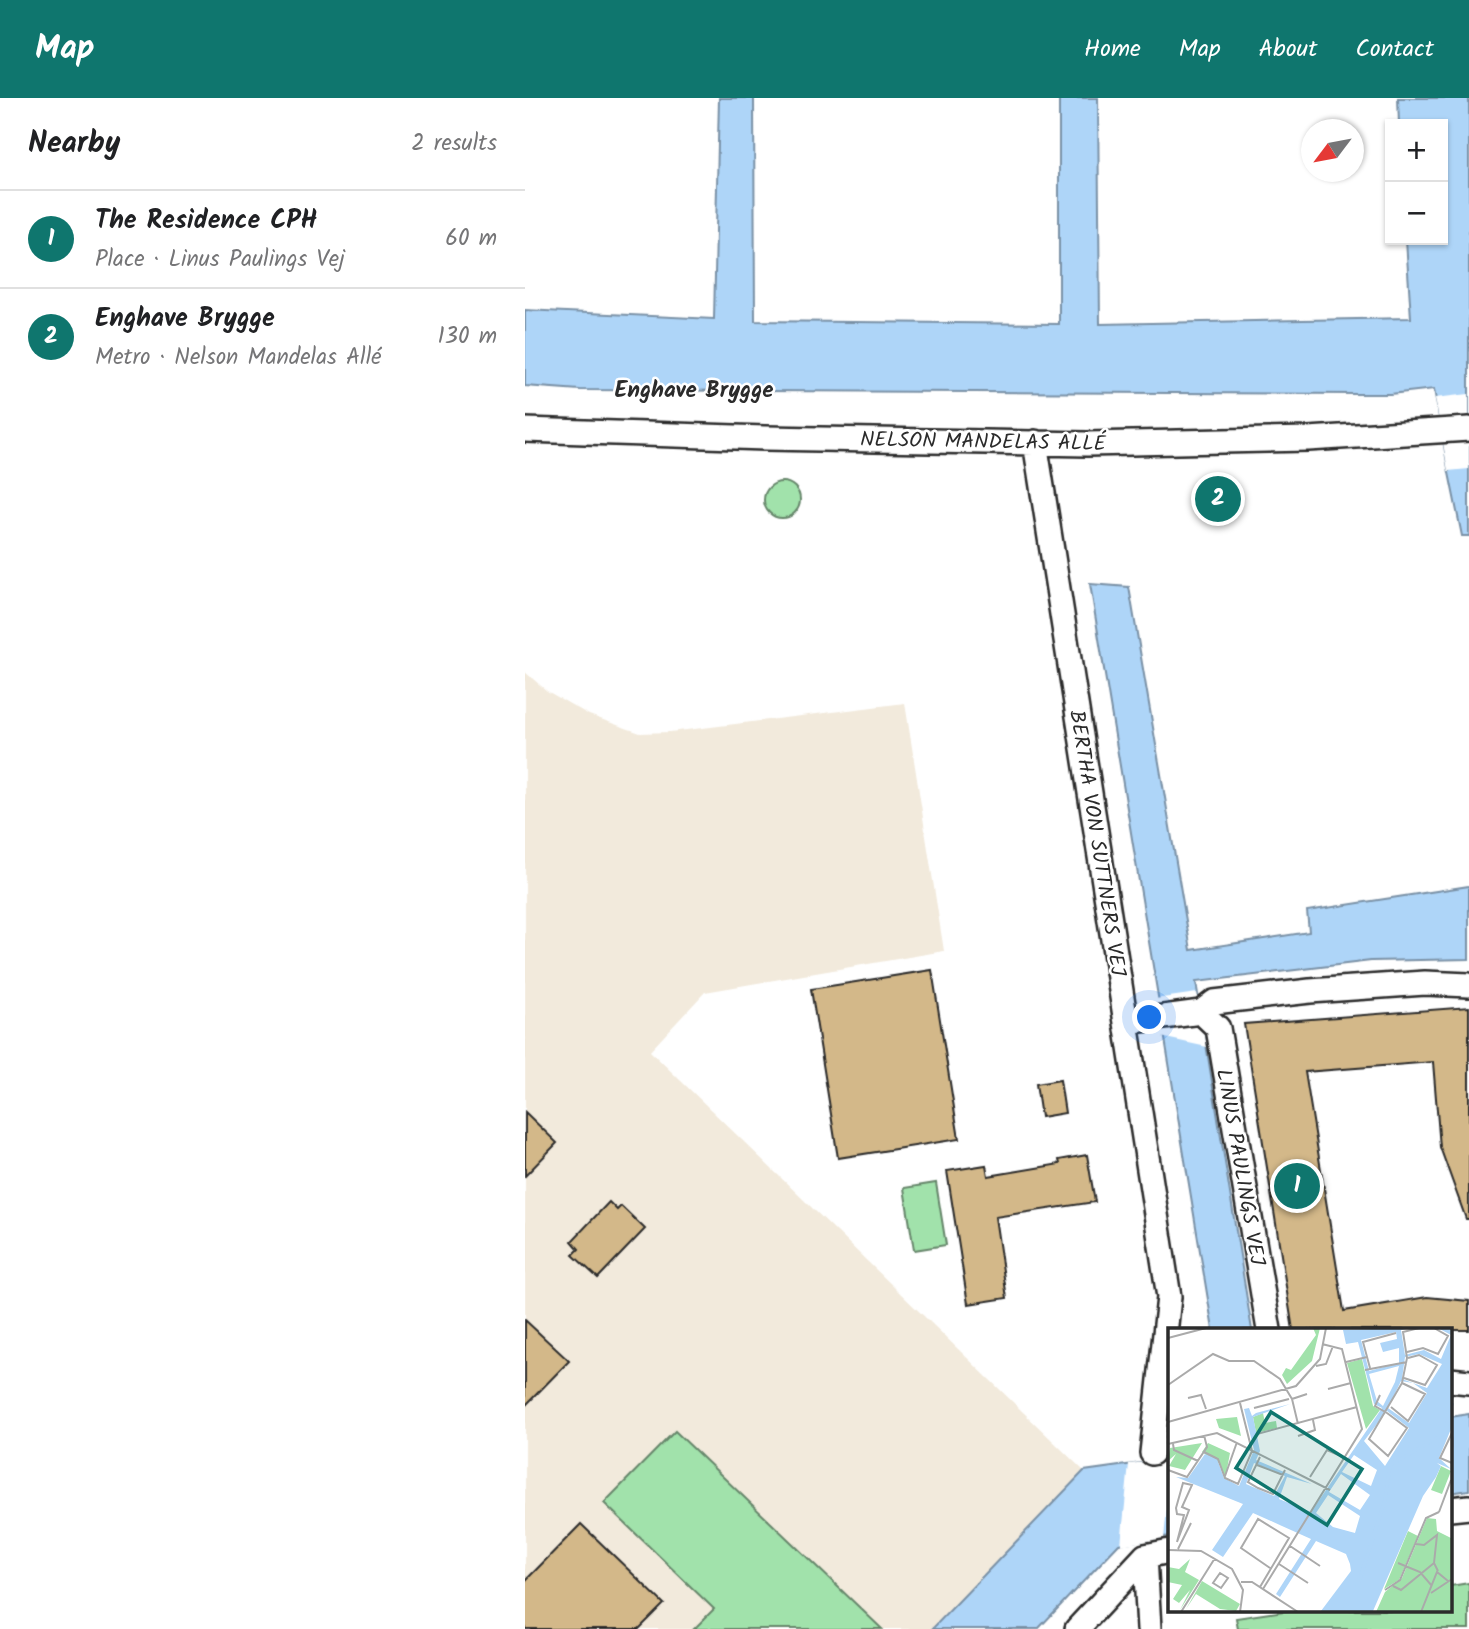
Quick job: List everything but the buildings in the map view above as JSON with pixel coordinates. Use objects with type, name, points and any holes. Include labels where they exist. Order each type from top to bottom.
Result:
[{"type":"street","name":"NELSON MANDELAS ALLÉ","points":[[525,430],[779,439],[1087,444],[1308,439],[1469,429]]},
{"type":"street","name":"BERTHA VON SUTTNERS VEJ","points":[[1035,442],[1169,1297],[1162,1426],[1152,1453]]},
{"type":"street","points":[[1126,1022],[1201,1012],[1214,1002],[1342,989],[1425,984],[1469,985]]},
{"type":"street","name":"LINUS PAULINGS VEJ","points":[[1201,1012],[1218,1028],[1269,1328]]},
{"type":"street","points":[[1451,1380],[1469,1382]]},
{"type":"street","points":[[1451,1509],[1469,1507]]},
{"type":"street","points":[[1077,1629],[1145,1556],[1168,1551]]},
{"type":"street","points":[[1145,1556],[1149,1629]]},
{"type":"shaded area","points":[[525,672],[547,691],[589,715],[640,733],[670,732],[905,703],[944,951],[705,992],[650,1051],[1084,1471],[932,1629],[525,1629]]},
{"type":"green space","points":[[782,482],[795,487],[800,500],[795,513],[782,518],[769,513],[764,500],[769,487]]},
{"type":"green space","points":[[936,1183],[946,1245],[914,1250],[904,1188]]},
{"type":"green space","points":[[675,1431],[882,1629],[694,1629],[714,1609],[604,1503]]},
{"type":"green space","points":[[1469,1583],[1469,1629],[1238,1629],[1236,1618],[1277,1612],[1451,1612],[1451,1586]]},
{"type":"water","points":[[719,98],[754,98],[755,321],[1059,324],[1059,98],[1098,98],[1100,324],[1411,318],[1406,245],[1448,245],[1448,119],[1399,119],[1398,98],[1469,98],[1469,536],[1462,536],[1434,389],[1360,394],[580,390],[525,386],[525,310],[714,319]]},
{"type":"water","points":[[1090,584],[1129,587],[1191,950],[1309,932],[1307,911],[1469,886],[1469,959],[1371,961],[1196,982],[1252,1328],[1213,1328]]},
{"type":"water","points":[[1469,1414],[1469,1490],[1451,1493],[1451,1417]]},
{"type":"water","points":[[1168,1459],[1168,1536],[1119,1544],[1038,1629],[932,1629],[1084,1471]]},
{"type":"pier","points":[[1469,394],[1469,469],[1448,471],[1435,398]]},
{"type":"pier","points":[[1197,993],[1207,1047],[1161,1037],[1155,999]]},
{"type":"pier","points":[[1168,1459],[1164,1538],[1121,1545],[1129,1464]]},
{"type":"place","name":"Enghave Brygge","points":[[1218,499]]},
{"type":"place","name":"The Residence CPH","points":[[1297,1186]]},
{"type":"district","name":"Enghave Brygge","points":[[694,389]]}]
